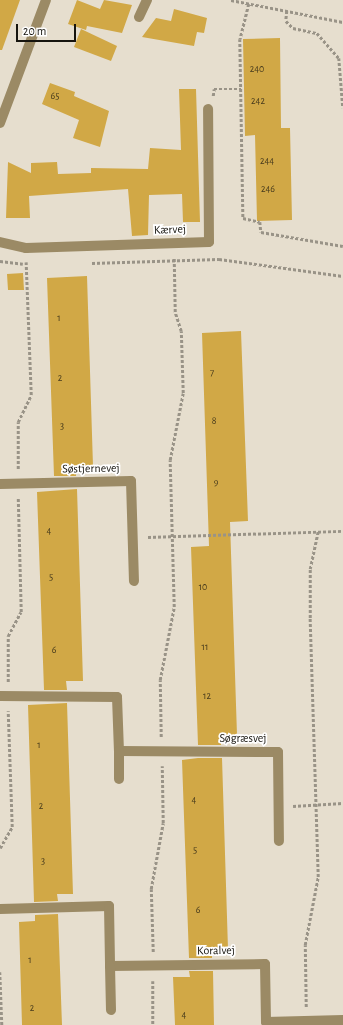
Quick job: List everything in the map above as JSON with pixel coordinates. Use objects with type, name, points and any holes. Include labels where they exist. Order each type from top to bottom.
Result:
[{"type":"street","points":[[0,123],[46,0]]},
{"type":"street","points":[[140,16],[147,0]]},
{"type":"street","name":"Kærvej","points":[[0,242],[26,248],[209,242],[208,109]]},
{"type":"street","name":"Søstjernevej","points":[[0,484],[131,481],[134,537],[134,581]]},
{"type":"street","points":[[4,696],[117,697],[119,779]]},
{"type":"street","name":"Søgræsvej","points":[[119,751],[278,752],[279,842]]},
{"type":"street","points":[[0,909],[109,906],[111,1010]]},
{"type":"street","name":"Koralvej","points":[[110,966],[265,964],[266,1023],[306,1020],[343,1020]]},
{"type":"path","points":[[231,0],[343,22]]},
{"type":"path","points":[[249,4],[240,39],[243,218],[260,222],[261,232],[343,246]]},
{"type":"path","points":[[287,11],[286,21],[293,28],[317,33],[339,58],[343,108]]},
{"type":"path","points":[[214,89],[241,89]]},
{"type":"path","points":[[170,460],[183,393],[181,331],[174,312],[174,243]]},
{"type":"path","points":[[0,848],[12,826],[4,696],[8,636],[21,612],[18,422],[31,395],[26,248]]},
{"type":"path","points":[[88,263],[219,260],[343,276]]},
{"type":"path","points":[[0,261],[34,264]]},
{"type":"path","points":[[134,537],[343,531]]},
{"type":"path","points":[[306,1020],[305,945],[318,877],[310,569],[318,532]]},
{"type":"path","points":[[279,807],[316,806],[343,803]]},
{"type":"path","points":[[0,972],[2,1025]]},
{"type":"building","points":[[0,0],[20,0],[2,50],[0,50]]},
{"type":"building","points":[[77,0],[100,9],[104,0],[132,5],[122,33],[87,26],[86,30],[68,24]]},
{"type":"building","points":[[174,9],[207,18],[204,33],[197,32],[194,46],[142,37],[156,18],[171,21]]},
{"type":"building","points":[[81,29],[117,46],[111,61],[74,47]]},
{"type":"building","points":[[280,38],[281,128],[290,128],[292,220],[257,221],[255,135],[245,136],[243,39]]},
{"type":"building","points":[[50,83],[75,92],[74,96],[109,111],[100,147],[73,138],[79,120],[42,104]]},
{"type":"building","points":[[179,89],[196,89],[200,222],[183,222],[182,194],[149,195],[148,235],[132,236],[128,189],[29,196],[30,218],[6,218],[8,162],[31,173],[31,163],[57,162],[58,174],[91,173],[91,168],[148,169],[150,148],[181,150]]},
{"type":"building","points":[[23,273],[24,290],[8,290],[7,274]]},
{"type":"building","points":[[87,276],[93,466],[76,467],[76,476],[54,476],[47,278]]},
{"type":"building","points":[[241,331],[248,521],[230,522],[237,735],[221,736],[221,745],[198,745],[191,547],[209,546],[202,333]]},
{"type":"building","points":[[77,489],[83,681],[66,681],[67,690],[44,690],[37,492]]},
{"type":"building","points":[[67,703],[73,894],[57,894],[58,901],[34,902],[28,705]]},
{"type":"building","points":[[222,758],[228,949],[212,949],[212,958],[189,958],[182,760]]},
{"type":"building","points":[[58,914],[62,1025],[22,1025],[19,922],[35,921],[35,915]]},
{"type":"building","points":[[189,971],[213,971],[214,1025],[175,1025],[173,977],[190,977]]}]
